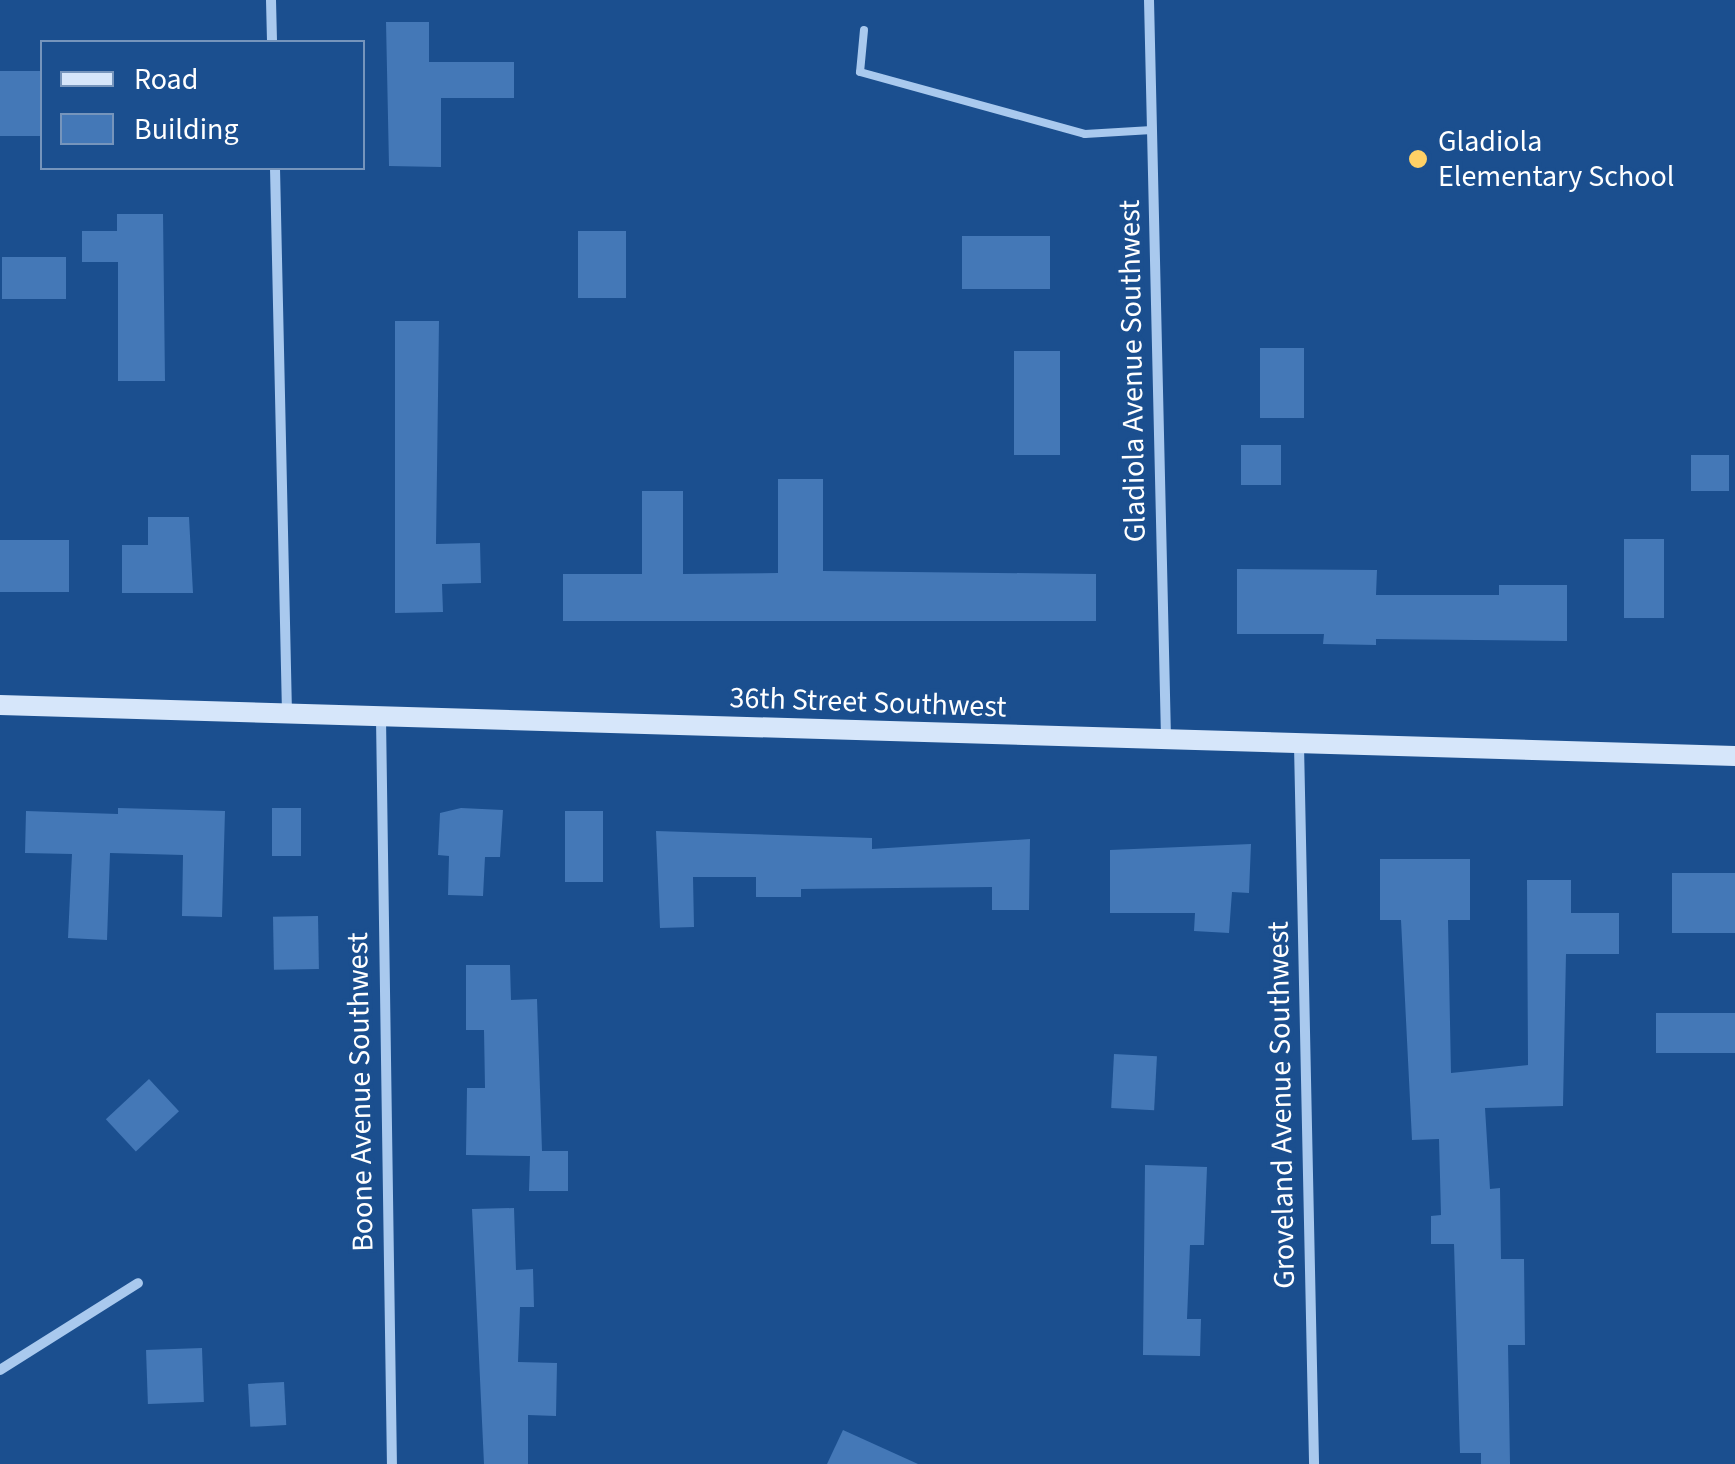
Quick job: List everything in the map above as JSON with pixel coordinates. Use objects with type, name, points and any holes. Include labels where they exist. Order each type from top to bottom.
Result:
[{"type":"street","points":[[271,0],[272,40]]},
{"type":"street","name":"Gladiola Avenue Southwest","points":[[1149,0],[1166,742]]},
{"type":"street","points":[[275,170],[288,716]]},
{"type":"street","name":"36th Street Southwest","points":[[0,705],[1735,756]]},
{"type":"street","name":"Boone Avenue Southwest","points":[[381,718],[392,1464]]},
{"type":"street","name":"Groveland Avenue Southwest","points":[[1299,745],[1314,1464]]},
{"type":"street","points":[[0,1370],[138,1283]]},
{"type":"lane","points":[[864,30],[860,72],[1085,134],[1152,130]]},
{"type":"building","points":[[386,22],[429,22],[429,62],[514,62],[514,98],[441,98],[441,167],[389,166]]},
{"type":"building","points":[[0,71],[40,71],[40,136],[0,136]]},
{"type":"building","points":[[117,214],[163,214],[165,381],[118,381],[118,262],[82,262],[82,231],[117,231]]},
{"type":"building","points":[[578,231],[626,231],[626,298],[578,298]]},
{"type":"building","points":[[962,236],[1050,236],[1050,289],[962,289]]},
{"type":"building","points":[[2,257],[66,257],[66,299],[2,299]]},
{"type":"building","points":[[395,321],[439,321],[436,544],[480,543],[481,583],[442,584],[443,612],[395,613]]},
{"type":"building","points":[[1260,348],[1304,348],[1304,418],[1260,418]]},
{"type":"building","points":[[1014,351],[1060,351],[1060,455],[1014,455]]},
{"type":"building","points":[[1241,445],[1281,445],[1281,485],[1241,485]]},
{"type":"building","points":[[1691,455],[1729,455],[1729,491],[1691,491]]},
{"type":"building","points":[[778,479],[823,479],[823,571],[1096,574],[1096,621],[563,621],[563,574],[642,574],[642,491],[683,491],[683,574],[778,573]]},
{"type":"building","points":[[148,517],[189,517],[193,593],[122,593],[122,545],[148,545]]},
{"type":"building","points":[[1624,539],[1664,539],[1664,618],[1624,618]]},
{"type":"building","points":[[0,540],[69,540],[69,592],[0,592]]},
{"type":"building","points":[[1237,569],[1377,570],[1376,595],[1499,595],[1499,585],[1567,585],[1567,641],[1376,639],[1376,645],[1323,644],[1324,634],[1237,634]]},
{"type":"building","points":[[118,808],[225,811],[222,917],[182,916],[183,855],[110,853],[107,940],[68,938],[72,854],[25,853],[26,811],[118,814]]},
{"type":"building","points":[[272,808],[301,808],[301,856],[272,856]]},
{"type":"building","points":[[461,808],[503,810],[500,857],[485,857],[483,896],[448,895],[449,856],[438,855],[440,813]]},
{"type":"building","points":[[565,811],[603,811],[603,882],[565,882]]},
{"type":"building","points":[[656,831],[872,838],[872,849],[1030,839],[1029,910],[992,910],[992,887],[801,889],[801,897],[756,897],[756,877],[693,877],[694,927],[660,928]]},
{"type":"building","points":[[1251,844],[1249,893],[1232,892],[1229,933],[1194,931],[1195,913],[1110,913],[1110,850]]},
{"type":"building","points":[[1380,859],[1470,859],[1470,920],[1448,920],[1451,1073],[1528,1065],[1527,880],[1571,880],[1571,913],[1619,913],[1619,954],[1566,954],[1563,1106],[1485,1108],[1490,1189],[1500,1188],[1501,1259],[1524,1259],[1525,1345],[1508,1345],[1510,1464],[1481,1464],[1481,1453],[1460,1453],[1454,1244],[1431,1244],[1431,1216],[1441,1215],[1439,1139],[1412,1140],[1401,920],[1380,920]]},
{"type":"building","points":[[1672,873],[1735,873],[1735,933],[1672,933]]},
{"type":"building","points":[[318,916],[319,969],[274,970],[273,917]]},
{"type":"building","points":[[466,965],[510,965],[511,1000],[537,999],[542,1151],[568,1151],[568,1191],[529,1191],[530,1156],[466,1155],[467,1088],[485,1088],[484,1030],[466,1030]]},
{"type":"building","points":[[1656,1013],[1735,1013],[1735,1053],[1656,1053]]},
{"type":"building","points":[[1114,1054],[1157,1056],[1154,1110],[1111,1108]]},
{"type":"building","points":[[149,1079],[179,1111],[136,1151],[106,1119]]},
{"type":"building","points":[[1145,1165],[1207,1167],[1204,1245],[1190,1245],[1187,1319],[1201,1319],[1200,1356],[1143,1355]]},
{"type":"building","points":[[514,1208],[516,1270],[533,1269],[534,1307],[520,1307],[518,1362],[557,1363],[556,1416],[528,1415],[528,1464],[484,1464],[472,1209]]},
{"type":"building","points":[[202,1348],[204,1402],[148,1404],[146,1350]]},
{"type":"building","points":[[284,1382],[286,1425],[250,1427],[248,1384]]},
{"type":"building","points":[[843,1430],[918,1464],[827,1464]]},
{"type":"place","name":"Gladiola Elementary School","points":[[1418,159]]}]
